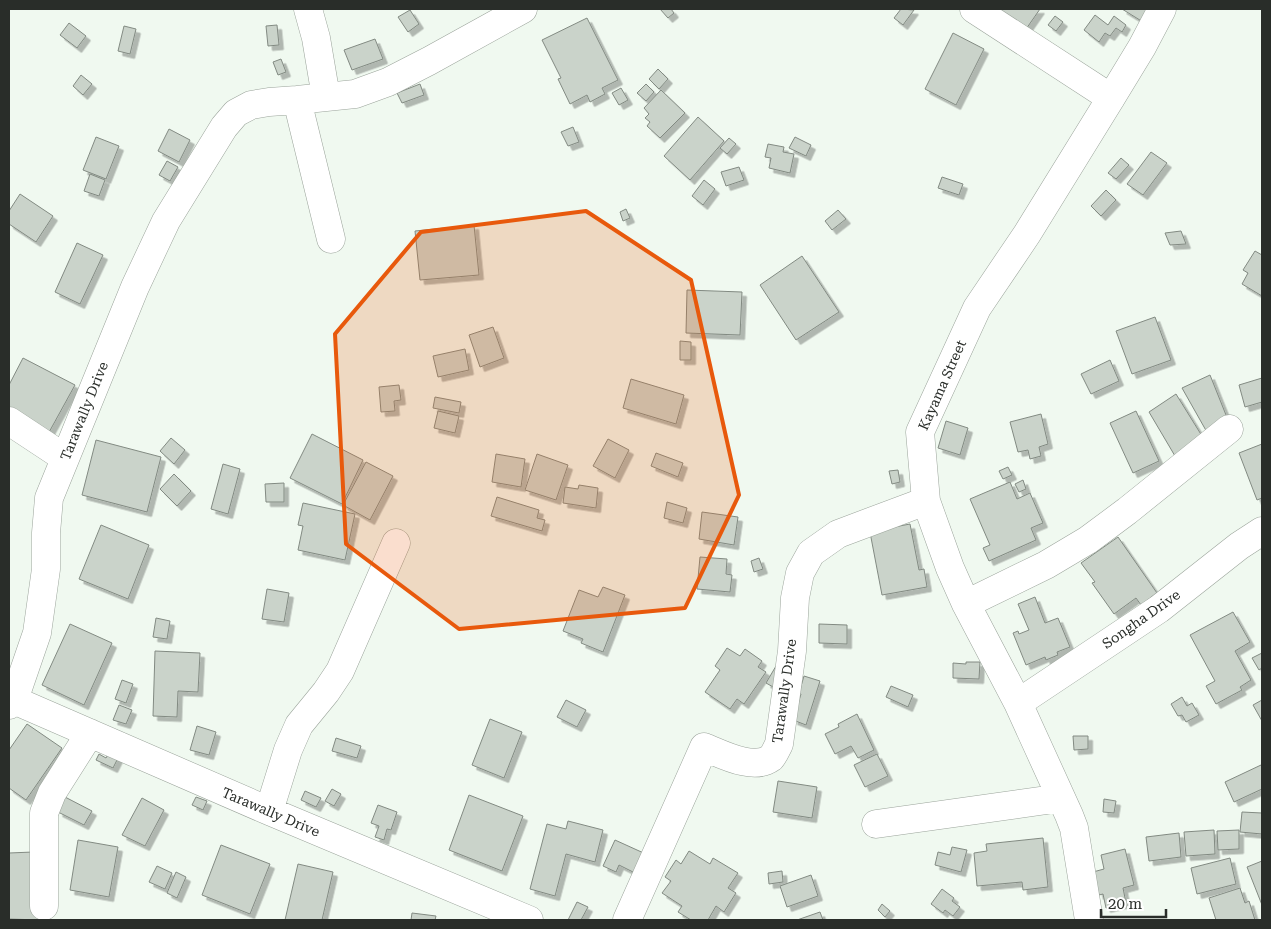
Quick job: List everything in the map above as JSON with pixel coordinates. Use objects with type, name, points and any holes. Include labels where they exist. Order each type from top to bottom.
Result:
[{"type":"street","points":[[308,9],[316,38],[326,97]]},
{"type":"street","name":"Tarawally Drive","points":[[523,9],[388,82],[355,94],[250,105],[236,113],[224,127],[166,221],[135,286],[49,498],[46,533],[46,569],[37,633],[10,701],[90,733],[269,812],[529,920]]},
{"type":"street","points":[[974,9],[1111,98]]},
{"type":"street","name":"Kayama Street","points":[[1089,920],[1068,813],[1018,704],[966,604],[950,568],[926,501],[920,432],[977,308],[1027,234],[1142,47],[1162,9]]},
{"type":"street","points":[[297,100],[331,239]]},
{"type":"street","points":[[9,421],[65,458]]},
{"type":"street","points":[[966,604],[1046,565],[1088,540],[1229,429]]},
{"type":"street","name":"Tarawally Drive","points":[[627,920],[704,747],[744,762],[758,763],[771,757],[779,744],[792,651],[795,598],[800,573],[812,553],[838,534],[926,501]]},
{"type":"street","name":"Songha Drive","points":[[1018,704],[1160,609],[1262,531]]},
{"type":"street","points":[[269,812],[288,750],[299,725],[340,672],[396,543]]},
{"type":"street","points":[[44,906],[44,813],[52,793],[90,733]]},
{"type":"street","points":[[876,824],[1068,813]]},
{"type":"highlighted area","points":[[586,211],[691,280],[739,495],[685,608],[459,629],[346,544],[335,334],[421,232]]},
{"type":"building","points":[[660,9],[671,9],[674,13],[668,18]]},
{"type":"building","points":[[901,9],[914,10],[903,25],[894,18]]},
{"type":"building","points":[[993,9],[1040,9],[1024,32]]},
{"type":"building","points":[[1122,9],[1151,9],[1143,22]]},
{"type":"building","points":[[410,10],[419,24],[408,32],[398,17]]},
{"type":"building","points":[[1095,15],[1108,25],[1114,16],[1126,25],[1122,32],[1116,28],[1110,36],[1105,33],[1099,42],[1084,30]]},
{"type":"building","points":[[1055,16],[1063,22],[1056,31],[1048,25]]},
{"type":"building","points":[[587,18],[618,80],[602,88],[605,94],[590,102],[587,95],[570,104],[558,79],[561,78],[542,40]]},
{"type":"building","points":[[69,23],[86,36],[77,48],[60,35]]},
{"type":"building","points":[[277,25],[279,45],[268,46],[266,26]]},
{"type":"building","points":[[124,26],[136,29],[130,54],[118,51]]},
{"type":"building","points":[[953,33],[984,49],[956,105],[925,89]]},
{"type":"building","points":[[375,39],[383,59],[352,70],[344,50]]},
{"type":"building","points":[[281,59],[286,72],[278,75],[273,62]]},
{"type":"building","points":[[658,69],[668,79],[659,89],[649,79]]},
{"type":"building","points":[[81,75],[92,84],[83,95],[73,86]]},
{"type":"building","points":[[420,84],[424,95],[402,103],[397,93]]},
{"type":"building","points":[[646,84],[654,92],[646,101],[637,93]]},
{"type":"building","points":[[621,88],[628,100],[619,105],[612,93]]},
{"type":"building","points":[[661,90],[685,113],[660,138],[647,126],[650,122],[645,118],[649,114],[644,108]]},
{"type":"building","points":[[698,117],[724,141],[690,180],[664,156]]},
{"type":"building","points":[[573,127],[579,142],[568,146],[561,132]]},
{"type":"building","points":[[169,129],[190,140],[179,162],[158,151]]},
{"type":"building","points":[[96,137],[119,146],[106,179],[83,170]]},
{"type":"building","points":[[795,137],[811,145],[806,156],[789,148]]},
{"type":"building","points":[[729,138],[736,144],[727,154],[720,148]]},
{"type":"building","points":[[768,144],[784,147],[783,152],[794,154],[790,173],[769,168],[771,158],[765,157]]},
{"type":"building","points":[[1151,152],[1167,163],[1143,195],[1127,184]]},
{"type":"building","points":[[1121,158],[1129,165],[1116,179],[1108,173]]},
{"type":"building","points":[[167,161],[178,167],[170,181],[159,175]]},
{"type":"building","points":[[739,167],[744,180],[726,186],[721,172]]},
{"type":"building","points":[[90,174],[105,180],[99,196],[84,191]]},
{"type":"building","points":[[942,177],[963,184],[959,195],[938,188]]},
{"type":"building","points":[[704,180],[715,189],[703,205],[692,196]]},
{"type":"building","points":[[1106,190],[1116,200],[1101,216],[1091,206]]},
{"type":"building","points":[[20,194],[53,216],[36,242],[9,224],[9,211]]},
{"type":"building","points":[[626,209],[630,218],[623,221],[620,212]]},
{"type":"building","points":[[838,210],[846,219],[832,230],[825,221]]},
{"type":"building","points":[[474,225],[479,275],[420,280],[415,231]]},
{"type":"building","points":[[1181,231],[1186,244],[1170,245],[1165,233]]},
{"type":"building","points":[[77,243],[103,255],[80,304],[55,292]]},
{"type":"building","points":[[1255,251],[1262,255],[1262,296],[1242,284],[1248,273],[1243,270]]},
{"type":"building","points":[[802,256],[839,312],[796,340],[760,285]]},
{"type":"building","points":[[687,290],[742,292],[740,335],[686,333]]},
{"type":"building","points":[[1155,317],[1171,360],[1132,374],[1116,331]]},
{"type":"building","points":[[493,327],[504,358],[480,367],[469,335]]},
{"type":"building","points":[[680,341],[691,342],[691,360],[680,360]]},
{"type":"building","points":[[465,349],[469,370],[438,377],[433,356]]},
{"type":"building","points":[[23,358],[75,385],[42,445],[9,427],[9,385]]},
{"type":"building","points":[[1110,360],[1119,381],[1091,394],[1081,374]]},
{"type":"building","points":[[1210,375],[1228,420],[1208,434],[1182,388]]},
{"type":"building","points":[[1262,378],[1262,402],[1245,407],[1239,385]]},
{"type":"building","points":[[631,379],[684,395],[676,424],[623,408]]},
{"type":"building","points":[[399,385],[401,400],[394,401],[395,411],[381,412],[379,387]]},
{"type":"building","points":[[1176,394],[1202,436],[1175,456],[1149,412]]},
{"type":"building","points":[[435,397],[461,402],[459,413],[433,408]]},
{"type":"building","points":[[438,411],[459,416],[455,433],[434,428]]},
{"type":"building","points":[[1136,411],[1159,461],[1133,473],[1110,423]]},
{"type":"building","points":[[1041,414],[1048,444],[1039,447],[1041,456],[1030,459],[1028,450],[1018,452],[1010,422]]},
{"type":"building","points":[[946,421],[968,428],[960,455],[938,448]]},
{"type":"building","points":[[312,434],[363,460],[342,504],[290,478]]},
{"type":"building","points":[[171,438],[185,450],[174,464],[160,451]]},
{"type":"building","points":[[608,439],[629,450],[615,478],[593,466]]},
{"type":"building","points":[[96,440],[161,457],[147,512],[82,495]]},
{"type":"building","points":[[1262,444],[1262,498],[1257,500],[1239,453]]},
{"type":"building","points":[[656,453],[683,463],[678,477],[651,466]]},
{"type":"building","points":[[496,454],[525,459],[521,487],[492,482]]},
{"type":"building","points":[[537,454],[568,465],[556,500],[525,490]]},
{"type":"building","points":[[366,462],[393,476],[370,520],[343,505]]},
{"type":"building","points":[[223,464],[240,469],[228,514],[211,509]]},
{"type":"building","points":[[1008,467],[1012,475],[1003,479],[999,471]]},
{"type":"building","points":[[898,470],[900,482],[892,484],[889,471]]},
{"type":"building","points":[[174,474],[191,491],[177,506],[160,489]]},
{"type":"building","points":[[1023,480],[1026,489],[1019,492],[1015,484]]},
{"type":"building","points":[[1010,482],[1017,499],[1030,493],[1043,523],[1031,528],[1036,540],[989,561],[983,548],[990,545],[970,499]]},
{"type":"building","points":[[284,483],[284,502],[266,502],[265,484]]},
{"type":"building","points":[[579,485],[598,488],[596,508],[563,503],[565,487],[578,489]]},
{"type":"building","points":[[497,497],[539,510],[537,518],[545,520],[542,531],[491,516]]},
{"type":"building","points":[[667,502],[687,508],[683,523],[664,518]]},
{"type":"building","points":[[303,503],[355,514],[345,560],[298,550],[303,526],[298,525]]},
{"type":"building","points":[[702,512],[738,517],[734,545],[699,539]]},
{"type":"building","points":[[910,524],[919,570],[924,569],[927,587],[882,595],[869,527],[889,528]]},
{"type":"building","points":[[101,525],[149,545],[128,599],[79,579]]},
{"type":"building","points":[[1118,537],[1157,593],[1141,605],[1136,598],[1114,614],[1092,583],[1095,582],[1081,563]]},
{"type":"building","points":[[700,557],[727,559],[726,574],[732,575],[730,592],[697,589]]},
{"type":"building","points":[[759,558],[763,569],[754,572],[751,561]]},
{"type":"building","points":[[603,587],[625,595],[603,652],[581,643],[583,639],[563,631],[579,590],[598,597]]},
{"type":"building","points":[[267,589],[289,593],[284,622],[262,619]]},
{"type":"building","points":[[1035,597],[1045,623],[1058,618],[1070,647],[1057,652],[1058,655],[1046,660],[1045,657],[1026,665],[1013,633],[1018,631],[1019,634],[1029,630],[1018,604]]},
{"type":"building","points":[[1233,612],[1250,642],[1235,651],[1251,680],[1240,687],[1242,690],[1216,704],[1206,686],[1215,681],[1190,635]]},
{"type":"building","points":[[156,618],[170,621],[167,639],[153,637]]},
{"type":"building","points":[[70,624],[112,643],[84,705],[42,685]]},
{"type":"building","points":[[819,624],[847,625],[847,644],[819,643]]},
{"type":"building","points":[[727,648],[740,656],[745,649],[762,661],[758,667],[766,672],[744,704],[737,699],[730,709],[705,692],[720,670],[715,666]]},
{"type":"building","points":[[155,651],[200,653],[198,692],[178,691],[177,717],[153,716]]},
{"type":"building","points":[[1262,653],[1262,668],[1259,670],[1252,658]]},
{"type":"building","points":[[966,662],[980,662],[979,679],[953,678],[953,663],[966,664]]},
{"type":"building","points":[[776,666],[785,672],[775,688],[766,683]]},
{"type":"building","points":[[804,676],[820,681],[806,725],[793,720]]},
{"type":"building","points":[[122,680],[133,684],[126,703],[115,699]]},
{"type":"building","points":[[891,686],[913,695],[908,707],[886,697]]},
{"type":"building","points":[[1182,697],[1187,706],[1192,703],[1199,715],[1186,722],[1182,715],[1178,716],[1171,704]]},
{"type":"building","points":[[566,700],[586,710],[577,727],[557,717]]},
{"type":"building","points":[[1262,700],[1262,721],[1253,705]]},
{"type":"building","points":[[119,705],[132,710],[126,724],[113,720]]},
{"type":"building","points":[[857,714],[874,750],[858,758],[851,746],[835,754],[825,734],[839,727],[838,724]]},
{"type":"building","points":[[490,719],[522,732],[504,778],[472,765]]},
{"type":"building","points":[[27,724],[62,748],[26,800],[9,788],[9,750]]},
{"type":"building","points":[[197,726],[216,732],[209,755],[190,750]]},
{"type":"building","points":[[1073,736],[1088,736],[1088,749],[1074,750]]},
{"type":"building","points":[[336,738],[361,746],[357,758],[332,751]]},
{"type":"building","points":[[110,751],[119,756],[113,768],[96,760],[99,754],[106,758]]},
{"type":"building","points":[[877,754],[888,776],[865,787],[854,765]]},
{"type":"building","points":[[1261,765],[1262,789],[1234,802],[1225,782]]},
{"type":"building","points":[[778,781],[817,787],[812,818],[773,812]]},
{"type":"building","points":[[332,789],[341,794],[334,806],[325,801]]},
{"type":"building","points":[[305,791],[321,798],[316,807],[301,800]]},
{"type":"building","points":[[469,795],[523,816],[502,871],[449,850]]},
{"type":"building","points":[[65,797],[92,811],[84,825],[58,812]]},
{"type":"building","points":[[196,797],[207,801],[203,810],[192,805]]},
{"type":"building","points":[[142,798],[164,810],[145,846],[122,835]]},
{"type":"building","points":[[1104,799],[1116,801],[1114,813],[1103,812]]},
{"type":"building","points":[[378,805],[397,812],[391,830],[387,829],[384,840],[375,837],[379,826],[371,823]]},
{"type":"building","points":[[1242,812],[1262,813],[1262,834],[1240,832]]},
{"type":"building","points":[[568,821],[603,830],[595,862],[566,854],[555,896],[530,889],[547,824],[566,829]]},
{"type":"building","points":[[1214,830],[1215,854],[1186,856],[1184,832]]},
{"type":"building","points":[[1239,830],[1239,849],[1218,850],[1217,831]]},
{"type":"building","points":[[1179,833],[1181,857],[1149,861],[1146,837]]},
{"type":"building","points":[[1043,838],[1048,887],[1023,890],[1022,882],[977,886],[974,853],[987,851],[986,844]]},
{"type":"building","points":[[78,840],[118,847],[109,897],[70,890]]},
{"type":"building","points":[[615,840],[648,855],[639,875],[619,865],[616,872],[603,866]]},
{"type":"building","points":[[221,845],[270,864],[250,914],[202,895]]},
{"type":"building","points":[[952,847],[967,850],[961,872],[935,865],[938,852],[950,855]]},
{"type":"building","points":[[1125,849],[1134,885],[1123,888],[1126,903],[1106,908],[1103,894],[1099,895],[1093,872],[1104,869],[1101,855]]},
{"type":"building","points":[[689,851],[710,864],[713,858],[738,873],[728,888],[736,893],[724,912],[716,906],[708,920],[691,920],[678,912],[682,906],[662,893],[671,881],[665,877],[676,860],[681,864]]},
{"type":"building","points":[[33,852],[40,920],[9,919],[9,853]]},
{"type":"building","points":[[1230,858],[1236,884],[1197,894],[1191,868]]},
{"type":"building","points":[[1262,861],[1262,905],[1247,867]]},
{"type":"building","points":[[298,864],[333,872],[322,920],[285,920]]},
{"type":"building","points":[[157,866],[172,873],[165,889],[149,882]]},
{"type":"building","points":[[782,871],[783,882],[769,884],[768,873]]},
{"type":"building","points":[[176,872],[186,877],[177,898],[167,893]]},
{"type":"building","points":[[811,875],[818,896],[787,907],[780,886]]},
{"type":"building","points":[[1240,888],[1245,903],[1249,901],[1255,920],[1216,920],[1209,898]]},
{"type":"building","points":[[942,889],[954,898],[952,901],[960,907],[953,916],[945,910],[943,913],[931,904]]},
{"type":"building","points":[[577,902],[588,907],[581,920],[568,920]]},
{"type":"building","points":[[882,904],[890,911],[885,917],[878,910]]},
{"type":"building","points":[[820,912],[823,920],[797,920]]},
{"type":"building","points":[[412,913],[436,916],[435,920],[411,920]]}]
